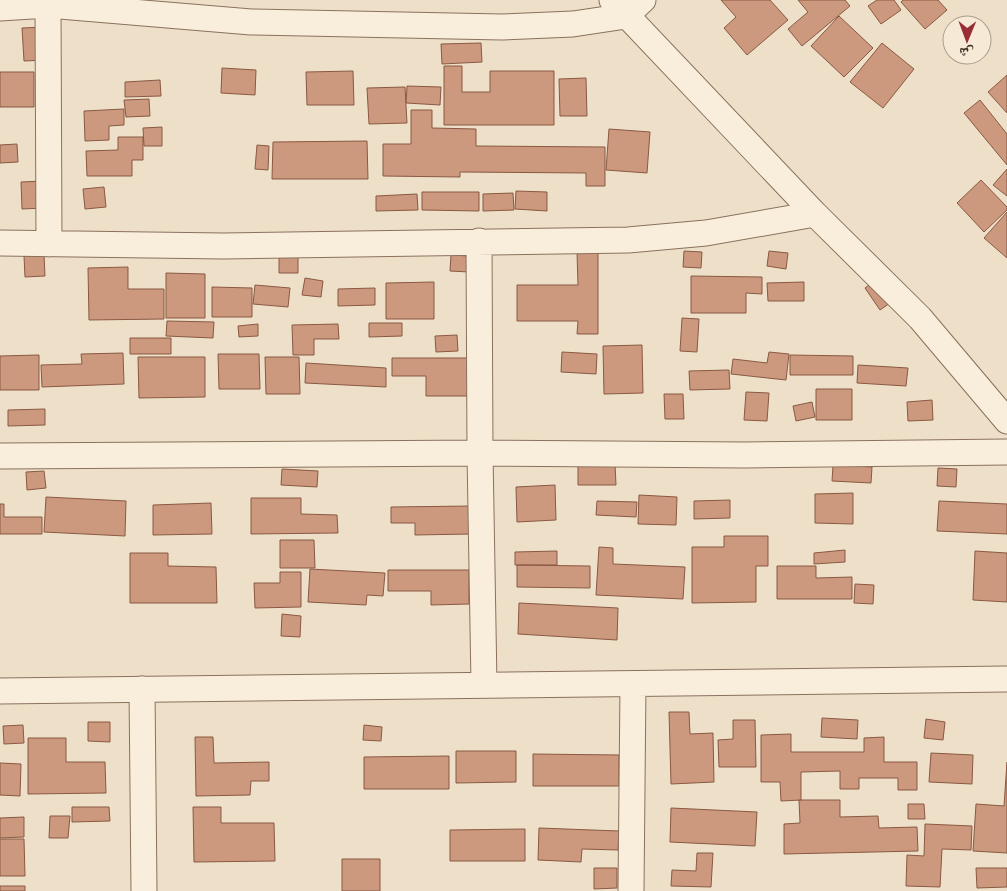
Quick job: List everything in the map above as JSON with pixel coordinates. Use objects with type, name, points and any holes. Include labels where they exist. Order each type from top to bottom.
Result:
[{"type":"street","points":[[231,0],[251,22]]},
{"type":"street","points":[[48,5],[49,244]]},
{"type":"street","points":[[0,8],[48,5],[251,22],[502,26],[573,24],[627,5],[815,214],[920,318],[1007,421]]},
{"type":"street","points":[[0,243],[224,246],[628,240],[706,233],[815,214]]},
{"type":"street","points":[[479,241],[484,684]]},
{"type":"street","points":[[0,456],[480,453],[745,455],[1007,452]]},
{"type":"street","points":[[0,691],[1007,679]]},
{"type":"street","points":[[632,891],[633,684]]},
{"type":"street","points":[[142,689],[144,891]]},
{"type":"building","points":[[721,0],[770,0],[788,20],[747,55],[724,28],[736,17]]},
{"type":"building","points":[[798,0],[845,0],[850,6],[802,46],[788,29],[808,12]]},
{"type":"building","points":[[877,0],[894,0],[901,10],[881,24],[868,6]]},
{"type":"building","points":[[903,0],[938,0],[947,10],[925,29],[901,2]]},
{"type":"building","points":[[839,16],[873,48],[844,77],[811,46]]},
{"type":"building","points":[[45,27],[47,60],[24,61],[22,28]]},
{"type":"building","points":[[481,43],[482,62],[442,64],[441,44]]},
{"type":"building","points":[[882,43],[914,69],[883,108],[850,82]]},
{"type":"building","points":[[444,66],[462,66],[462,92],[490,92],[490,71],[554,71],[554,125],[444,125]]},
{"type":"building","points":[[222,68],[256,70],[255,95],[221,93]]},
{"type":"building","points":[[353,71],[354,105],[307,105],[306,72]]},
{"type":"building","points":[[0,72],[34,72],[34,107],[0,107]]},
{"type":"building","points":[[1007,75],[1007,113],[988,92]]},
{"type":"building","points":[[586,78],[587,116],[560,116],[559,79]]},
{"type":"building","points":[[160,80],[161,96],[125,97],[125,82]]},
{"type":"building","points":[[407,86],[441,87],[440,105],[406,103]]},
{"type":"building","points":[[405,87],[407,123],[369,124],[367,88]]},
{"type":"building","points":[[149,99],[150,116],[126,117],[124,100]]},
{"type":"building","points":[[980,100],[1007,134],[1007,165],[964,113]]},
{"type":"building","points":[[124,109],[124,125],[109,126],[109,140],[85,141],[84,111]]},
{"type":"building","points":[[411,110],[432,110],[432,128],[476,129],[476,146],[605,147],[605,186],[586,186],[586,173],[460,172],[460,177],[383,176],[383,144],[411,144]]},
{"type":"building","points":[[162,127],[162,146],[144,146],[143,128]]},
{"type":"building","points":[[609,129],[650,132],[647,173],[606,170]]},
{"type":"building","points":[[118,137],[143,137],[143,160],[132,160],[132,176],[87,176],[86,151],[118,150]]},
{"type":"building","points":[[367,141],[368,179],[272,179],[273,142]]},
{"type":"building","points":[[17,144],[18,162],[0,163],[0,145]]},
{"type":"building","points":[[257,145],[269,146],[268,170],[255,169]]},
{"type":"building","points":[[1007,169],[1007,196],[993,185]]},
{"type":"building","points":[[981,180],[1007,207],[1007,210],[984,232],[957,203]]},
{"type":"building","points":[[43,181],[44,208],[22,209],[21,182]]},
{"type":"building","points":[[104,187],[106,207],[85,209],[83,189]]},
{"type":"building","points":[[516,191],[547,192],[547,211],[515,209]]},
{"type":"building","points":[[422,192],[479,192],[479,211],[422,210]]},
{"type":"building","points":[[513,193],[514,210],[483,211],[483,194]]},
{"type":"building","points":[[417,194],[418,210],[376,211],[376,196]]},
{"type":"building","points":[[1007,212],[1007,258],[984,238]]},
{"type":"building","points":[[684,251],[702,252],[701,268],[683,267]]},
{"type":"building","points":[[769,251],[788,253],[786,269],[767,266]]},
{"type":"building","points":[[577,252],[598,252],[598,334],[577,334],[578,321],[517,321],[517,285],[578,285]]},
{"type":"building","points":[[44,255],[45,276],[25,277],[24,256]]},
{"type":"building","points":[[279,255],[298,255],[298,273],[279,273]]},
{"type":"building","points":[[451,255],[469,256],[469,272],[450,271]]},
{"type":"building","points":[[128,267],[128,289],[164,289],[164,319],[89,320],[88,268]]},
{"type":"building","points":[[166,273],[205,274],[205,318],[166,318]]},
{"type":"building","points":[[884,274],[900,296],[880,310],[865,288]]},
{"type":"building","points":[[691,276],[762,277],[762,294],[746,293],[746,313],[691,313]]},
{"type":"building","points":[[305,278],[323,281],[321,297],[302,295]]},
{"type":"building","points":[[434,282],[434,319],[386,319],[386,283]]},
{"type":"building","points":[[804,282],[804,301],[768,301],[767,283]]},
{"type":"building","points":[[255,285],[290,288],[288,307],[253,304]]},
{"type":"building","points":[[212,287],[252,288],[252,317],[212,317]]},
{"type":"building","points":[[375,288],[375,305],[338,306],[338,289]]},
{"type":"building","points":[[682,318],[699,319],[697,352],[680,351]]},
{"type":"building","points":[[167,321],[214,322],[213,338],[166,336]]},
{"type":"building","points":[[369,323],[402,323],[402,336],[369,337]]},
{"type":"building","points":[[258,324],[258,336],[239,337],[238,326]]},
{"type":"building","points":[[338,324],[339,339],[314,339],[314,355],[293,355],[292,325]]},
{"type":"building","points":[[457,335],[458,351],[436,352],[435,336]]},
{"type":"building","points":[[130,338],[171,338],[171,354],[130,354]]},
{"type":"building","points":[[642,345],[643,393],[604,394],[603,346]]},
{"type":"building","points":[[562,352],[597,354],[596,374],[561,372]]},
{"type":"building","points":[[769,352],[789,354],[786,380],[731,374],[733,359],[767,363]]},
{"type":"building","points":[[123,353],[124,384],[42,387],[41,365],[82,364],[81,354]]},
{"type":"building","points":[[218,354],[259,354],[260,389],[219,389]]},
{"type":"building","points":[[39,355],[39,390],[0,390],[0,356]]},
{"type":"building","points":[[790,355],[853,356],[853,375],[790,375]]},
{"type":"building","points":[[138,357],[205,357],[205,397],[139,398]]},
{"type":"building","points":[[265,357],[299,357],[300,394],[266,394]]},
{"type":"building","points":[[392,358],[471,358],[471,396],[426,396],[426,376],[392,376]]},
{"type":"building","points":[[306,363],[386,368],[386,387],[305,383]]},
{"type":"building","points":[[858,365],[908,368],[906,386],[857,383]]},
{"type":"building","points":[[729,370],[730,389],[690,390],[689,371]]},
{"type":"building","points":[[816,389],[852,389],[852,420],[816,420]]},
{"type":"building","points":[[746,392],[769,393],[767,421],[744,420]]},
{"type":"building","points":[[664,394],[683,394],[684,419],[665,419]]},
{"type":"building","points":[[932,400],[933,420],[908,421],[907,402]]},
{"type":"building","points":[[812,402],[815,417],[796,421],[793,406]]},
{"type":"building","points":[[45,409],[45,425],[8,426],[8,410]]},
{"type":"building","points":[[615,464],[616,485],[578,485],[578,465]]},
{"type":"building","points":[[833,465],[872,467],[871,483],[832,481]]},
{"type":"building","points":[[938,468],[957,469],[956,487],[937,486]]},
{"type":"building","points":[[282,469],[318,471],[317,487],[281,485]]},
{"type":"building","points":[[44,471],[46,488],[27,490],[26,472]]},
{"type":"building","points":[[555,485],[556,520],[517,522],[516,487]]},
{"type":"building","points":[[853,493],[853,524],[815,523],[815,494]]},
{"type":"building","points":[[639,495],[677,497],[676,525],[638,524]]},
{"type":"building","points":[[46,497],[126,501],[125,536],[44,532]]},
{"type":"building","points":[[251,498],[301,498],[301,514],[337,515],[338,533],[251,534]]},
{"type":"building","points":[[730,500],[730,518],[694,519],[694,501]]},
{"type":"building","points":[[597,501],[637,502],[636,517],[596,515]]},
{"type":"building","points":[[939,501],[1007,504],[1007,534],[937,531]]},
{"type":"building","points":[[211,503],[212,534],[153,535],[153,505]]},
{"type":"building","points":[[0,504],[4,504],[4,517],[42,517],[42,534],[0,534]]},
{"type":"building","points":[[471,506],[471,534],[415,535],[415,523],[391,523],[391,507]]},
{"type":"building","points":[[724,536],[768,536],[768,566],[756,566],[756,602],[692,603],[692,547],[724,547]]},
{"type":"building","points":[[280,540],[314,540],[315,568],[280,568]]},
{"type":"building","points":[[599,547],[613,548],[613,564],[685,567],[683,599],[596,595]]},
{"type":"building","points":[[845,550],[845,562],[814,564],[814,553]]},
{"type":"building","points":[[557,551],[557,565],[515,565],[515,552]]},
{"type":"building","points":[[975,551],[1007,553],[1007,602],[973,600]]},
{"type":"building","points":[[130,553],[168,553],[168,566],[216,567],[217,603],[130,603]]},
{"type":"building","points":[[517,565],[590,566],[590,588],[517,587]]},
{"type":"building","points":[[777,566],[816,566],[816,578],[852,577],[852,599],[777,599]]},
{"type":"building","points":[[310,569],[385,573],[383,596],[367,595],[366,605],[308,602]]},
{"type":"building","points":[[388,570],[469,570],[469,604],[431,605],[431,591],[388,591]]},
{"type":"building","points":[[280,572],[301,572],[301,607],[255,608],[254,583],[280,583]]},
{"type":"building","points":[[855,584],[874,585],[873,604],[854,603]]},
{"type":"building","points":[[519,603],[618,608],[617,640],[518,634]]},
{"type":"building","points":[[282,614],[301,616],[300,637],[281,636]]},
{"type":"building","points":[[669,712],[689,712],[690,734],[713,733],[714,782],[671,784]]},
{"type":"building","points":[[822,718],[858,720],[857,739],[821,737]]},
{"type":"building","points":[[926,719],[945,722],[943,740],[924,738]]},
{"type":"building","points":[[733,720],[755,720],[756,767],[719,767],[718,740],[733,739]]},
{"type":"building","points":[[88,722],[110,722],[110,742],[88,741]]},
{"type":"building","points":[[23,725],[24,743],[4,744],[3,726]]},
{"type":"building","points":[[364,725],[382,727],[381,741],[363,740]]},
{"type":"building","points":[[791,734],[791,752],[864,752],[864,738],[884,737],[884,762],[917,762],[917,790],[898,790],[898,778],[859,778],[859,789],[840,789],[840,771],[801,772],[801,800],[781,801],[780,782],[761,782],[761,735]]},
{"type":"building","points":[[195,737],[213,737],[214,763],[269,762],[269,781],[251,781],[250,795],[196,796]]},
{"type":"building","points":[[28,738],[66,738],[66,762],[105,762],[106,793],[28,794]]},
{"type":"building","points":[[456,751],[516,751],[516,782],[456,783]]},
{"type":"building","points":[[931,753],[973,755],[972,784],[929,782]]},
{"type":"building","points":[[533,754],[619,755],[619,786],[533,786]]},
{"type":"building","points":[[449,756],[449,789],[364,789],[364,757]]},
{"type":"building","points":[[1007,762],[1007,853],[973,851],[976,804],[1004,806]]},
{"type":"building","points":[[0,763],[21,764],[20,796],[0,795]]},
{"type":"building","points":[[799,800],[840,800],[840,817],[878,816],[879,828],[917,827],[918,851],[784,854],[784,824],[800,823]]},
{"type":"building","points":[[908,804],[924,804],[925,819],[908,819]]},
{"type":"building","points":[[72,807],[109,807],[110,821],[72,822]]},
{"type":"building","points":[[193,807],[221,807],[221,823],[274,823],[275,861],[194,862]]},
{"type":"building","points":[[671,808],[757,812],[755,846],[670,842]]},
{"type":"building","points":[[50,816],[70,816],[68,838],[49,838]]},
{"type":"building","points":[[24,817],[24,837],[0,838],[0,818]]},
{"type":"building","points":[[925,824],[972,826],[971,850],[942,849],[940,887],[906,886],[907,855],[924,856]]},
{"type":"building","points":[[539,828],[619,831],[618,850],[582,849],[581,862],[538,860]]},
{"type":"building","points":[[525,829],[525,861],[450,861],[450,830]]},
{"type":"building","points":[[0,839],[24,839],[25,876],[0,876]]},
{"type":"building","points":[[697,853],[713,853],[711,887],[671,886],[672,870],[696,871]]},
{"type":"building","points":[[342,859],[380,859],[380,891],[342,891]]},
{"type":"building","points":[[594,868],[617,868],[617,888],[594,889]]},
{"type":"building","points":[[976,868],[1007,868],[1007,887],[977,888]]},
{"type":"building","points":[[0,886],[25,886],[25,891],[0,891]]}]
